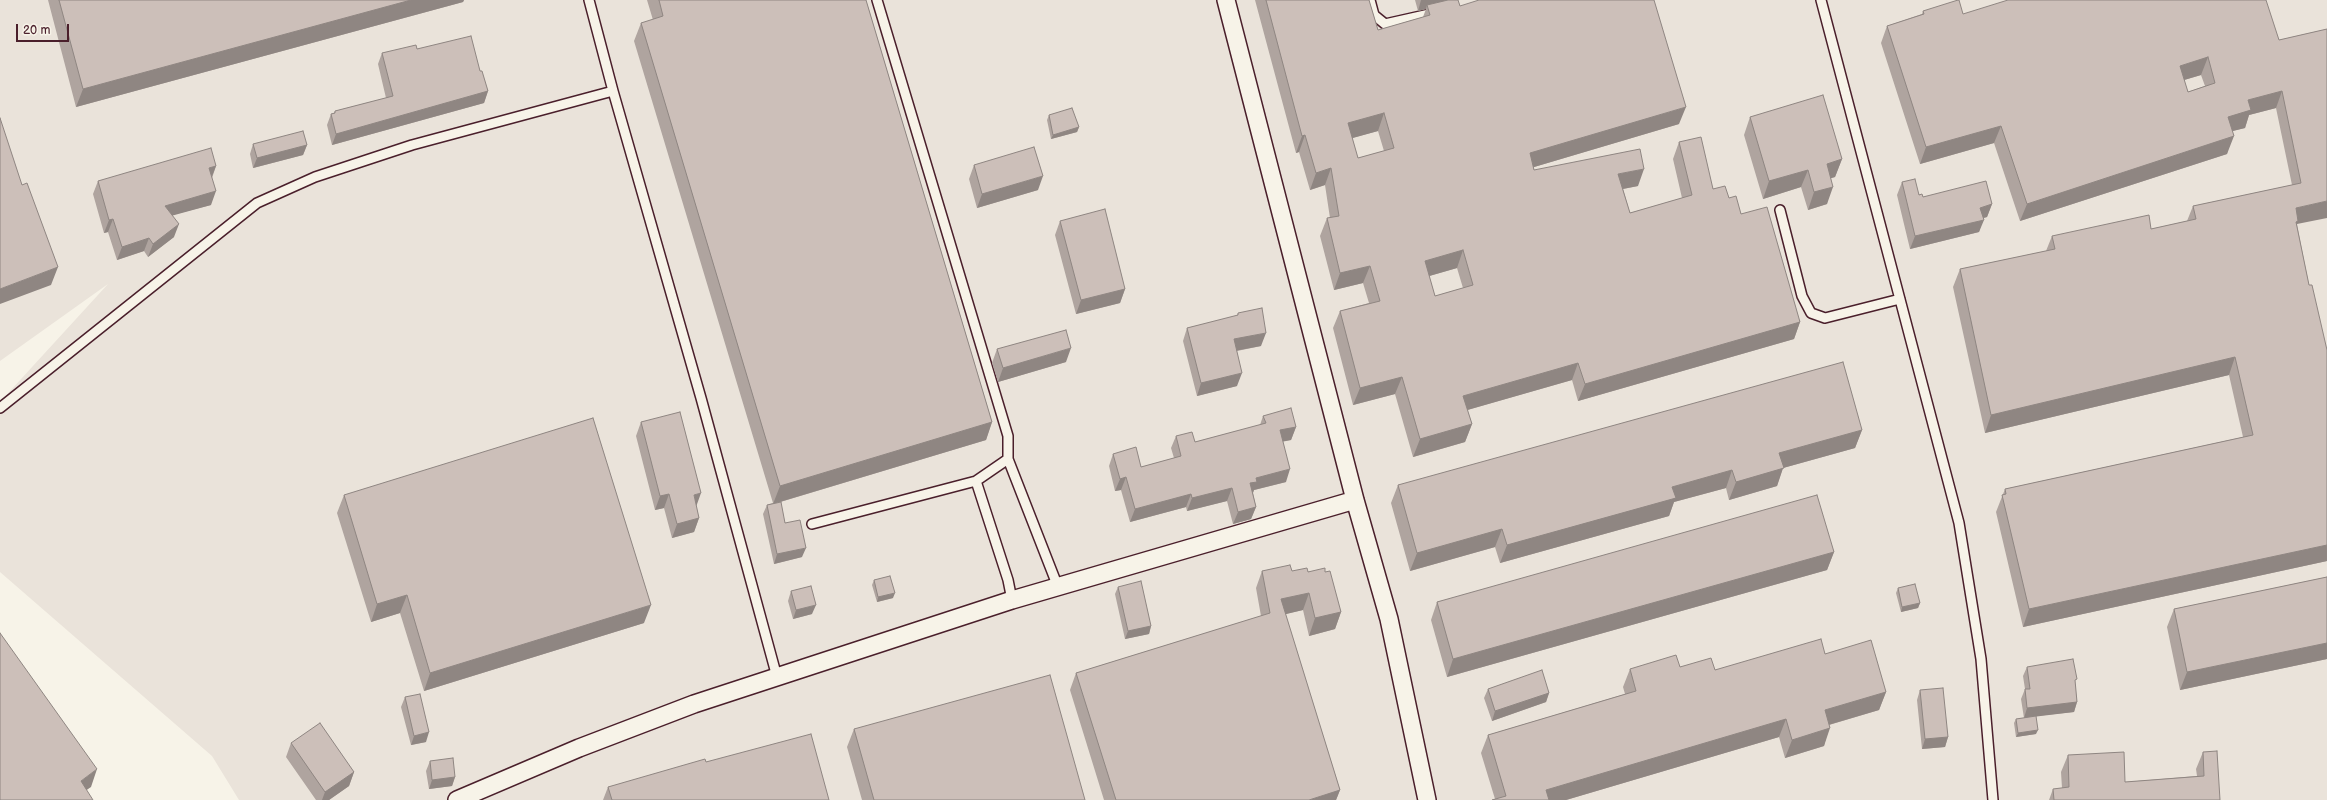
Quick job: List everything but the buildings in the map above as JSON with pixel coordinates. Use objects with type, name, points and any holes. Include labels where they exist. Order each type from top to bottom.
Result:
[{"type":"street","points":[[1226,0],[1355,500],[1389,619],[1427,800]]},
{"type":"street","points":[[457,800],[579,748],[687,707],[1012,600],[1355,500]]},
{"type":"lane","points":[[589,0],[613,91],[701,398],[777,677]]},
{"type":"lane","points":[[876,0],[1008,436],[1008,459],[1058,587]]},
{"type":"lane","points":[[1370,0],[1374,15],[1385,24],[1441,12]]},
{"type":"lane","points":[[1821,0],[1959,523],[1981,659],[1993,800]]},
{"type":"lane","points":[[0,408],[257,203],[315,177],[412,145],[613,91]]},
{"type":"lane","points":[[1780,210],[1802,296],[1812,313],[1825,318],[1900,299]]},
{"type":"lane","points":[[812,524],[976,481],[1008,459]]},
{"type":"lane","points":[[976,481],[1008,580],[1012,600]]},
{"type":"shaded area","points":[[0,0],[2327,0],[2327,800],[239,800],[212,756],[0,572],[0,402],[108,284],[0,361]]}]
